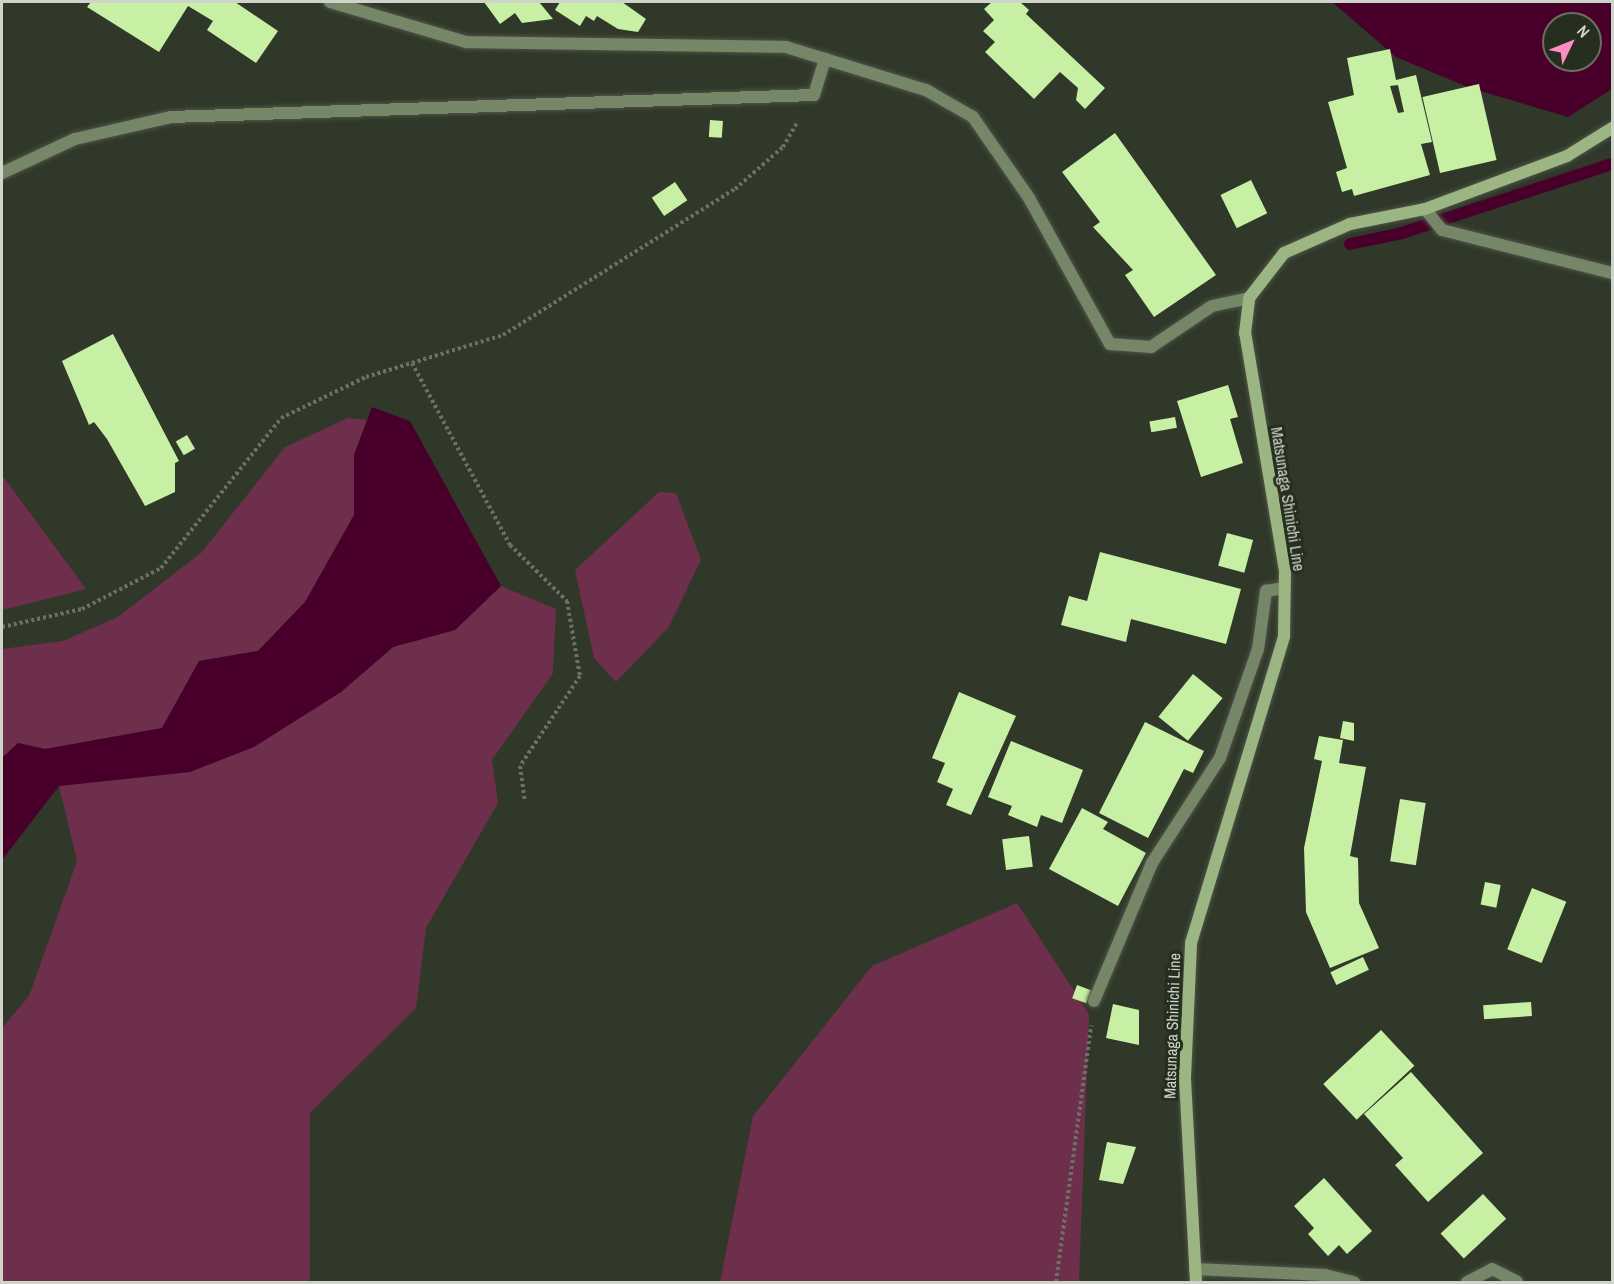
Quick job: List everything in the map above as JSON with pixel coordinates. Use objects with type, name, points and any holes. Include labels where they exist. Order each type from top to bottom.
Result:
[{"type":"main road","points":[[1249,298],[1284,253],[1350,224],[1425,209],[1568,156],[1612,128]]},
{"type":"main road","name":"Matsunaga Shinichi Line","points":[[1196,1282],[1185,1077],[1191,943],[1284,636],[1285,588],[1245,333],[1249,298]]},
{"type":"street","points":[[330,2],[466,42],[786,47],[926,90],[973,117],[1029,198],[1110,344],[1151,347],[1212,306],[1249,298]]},
{"type":"street","points":[[2,173],[75,140],[171,117],[814,94],[825,59]]},
{"type":"street","points":[[1425,209],[1442,230],[1612,273]]},
{"type":"street","points":[[1094,1001],[1152,863],[1220,758],[1258,648],[1266,591],[1285,588]]},
{"type":"street","points":[[1195,1269],[1325,1275],[1354,1282]]},
{"type":"street","points":[[1467,1282],[1492,1269],[1517,1282]]},
{"type":"path","points":[[2,627],[82,609],[161,568],[281,418],[366,377],[503,335],[735,189],[783,147],[814,94]]},
{"type":"path","points":[[412,363],[510,545],[567,601],[580,676],[520,766],[525,801]]},
{"type":"path","points":[[1056,1282],[1094,1001]]},
{"type":"shaded area","points":[[1332,2],[1612,2],[1612,89],[1568,117],[1470,88],[1396,57]]},
{"type":"shaded area","points":[[372,407],[410,421],[501,586],[455,630],[393,647],[341,692],[254,747],[190,772],[59,786],[2,860],[2,758],[18,743],[45,749],[162,728],[199,661],[258,651],[305,602],[354,515],[354,455]]},
{"type":"shaded area","points":[[348,418],[367,420],[354,455],[354,515],[305,602],[258,651],[199,661],[162,728],[45,749],[18,743],[2,758],[2,649],[63,641],[118,617],[202,552],[285,447]]},
{"type":"shaded area","points":[[2,475],[86,589],[2,610]]},
{"type":"shaded area","points":[[659,492],[676,493],[701,560],[668,628],[616,682],[594,658],[575,570]]},
{"type":"shaded area","points":[[501,586],[556,609],[553,673],[492,760],[498,803],[426,928],[416,1008],[310,1113],[310,1282],[2,1282],[2,1028],[29,996],[77,861],[59,786],[190,772],[341,692],[393,647],[455,630]]},
{"type":"shaded area","points":[[1017,903],[1089,1014],[1079,1282],[720,1282],[753,1116],[872,966]]},
{"type":"building","points":[[91,2],[235,2],[278,31],[256,63],[207,30],[213,21],[188,6],[159,52],[87,7]]},
{"type":"building","points":[[484,2],[539,2],[553,19],[522,23],[515,13],[500,24]]},
{"type":"building","points":[[560,2],[622,2],[646,19],[638,32],[618,29],[597,16],[594,21],[586,16],[580,26],[555,10]]},
{"type":"building","points":[[992,2],[1020,2],[1029,10],[1026,14],[1105,88],[1085,109],[1076,100],[1078,88],[1060,72],[1034,99],[985,52],[995,42],[983,31],[994,20],[984,9]]},
{"type":"building","points":[[1390,49],[1396,80],[1416,75],[1432,142],[1421,144],[1430,175],[1354,196],[1352,189],[1342,192],[1336,172],[1347,168],[1328,102],[1354,95],[1347,58]],"holes":[[[1398,85],[1404,112],[1398,113],[1390,86]]]},
{"type":"building","points":[[1479,84],[1497,160],[1440,173],[1422,97]]},
{"type":"building","points":[[710,120],[723,121],[722,138],[709,137]]},
{"type":"building","points":[[1115,133],[1216,275],[1154,317],[1125,275],[1133,270],[1093,227],[1100,222],[1062,172]]},
{"type":"building","points":[[1251,180],[1267,213],[1237,228],[1220,195]]},
{"type":"building","points":[[675,182],[687,200],[664,216],[652,198]]},
{"type":"building","points":[[113,334],[179,461],[175,463],[175,492],[145,506],[107,439],[94,422],[89,425],[62,361]]},
{"type":"building","points":[[1228,385],[1238,417],[1230,419],[1243,463],[1201,477],[1177,401]]},
{"type":"building","points":[[1175,417],[1177,428],[1151,432],[1149,422]]},
{"type":"building","points":[[187,435],[195,449],[184,455],[176,442]]},
{"type":"building","points":[[1227,533],[1253,540],[1244,573],[1218,566]]},
{"type":"building","points":[[1100,552],[1241,589],[1226,644],[1131,619],[1126,642],[1061,625],[1069,596],[1087,601]]},
{"type":"building","points":[[1193,674],[1223,698],[1188,741],[1158,717]]},
{"type":"building","points":[[959,692],[1016,716],[971,815],[946,805],[953,789],[937,782],[945,763],[932,758]]},
{"type":"building","points":[[1343,721],[1354,723],[1354,741],[1340,738]]},
{"type":"building","points":[[1145,722],[1204,751],[1193,773],[1184,769],[1148,838],[1099,813]]},
{"type":"building","points":[[1319,736],[1343,740],[1339,763],[1366,767],[1350,856],[1358,858],[1359,903],[1379,948],[1330,968],[1306,912],[1304,848],[1322,761],[1314,759]]},
{"type":"building","points":[[1011,741],[1083,770],[1062,823],[1041,815],[1037,827],[1008,815],[1012,806],[988,797]]},
{"type":"building","points":[[1400,799],[1426,803],[1416,865],[1390,861]]},
{"type":"building","points":[[1082,808],[1108,822],[1103,829],[1146,853],[1118,906],[1049,869]]},
{"type":"building","points":[[1029,836],[1033,867],[1006,870],[1002,839]]},
{"type":"building","points":[[1485,882],[1501,885],[1496,908],[1481,905]]},
{"type":"building","points":[[1532,888],[1566,902],[1542,963],[1507,949]]},
{"type":"building","points":[[1363,957],[1369,970],[1336,985],[1330,972]]},
{"type":"building","points":[[1077,985],[1091,990],[1086,1003],[1072,998]]},
{"type":"building","points":[[1531,1002],[1532,1016],[1484,1019],[1483,1005]]},
{"type":"building","points":[[1113,1004],[1139,1010],[1139,1045],[1106,1038]]},
{"type":"building","points":[[1381,1030],[1414,1066],[1357,1120],[1323,1084]]},
{"type":"building","points":[[1411,1072],[1483,1153],[1428,1202],[1395,1165],[1403,1158],[1364,1114]]},
{"type":"building","points":[[1107,1142],[1136,1147],[1123,1184],[1099,1180]]},
{"type":"building","points":[[1324,1178],[1372,1231],[1347,1254],[1339,1245],[1328,1256],[1308,1234],[1314,1228],[1294,1206]]},
{"type":"building","points":[[1483,1194],[1506,1219],[1464,1258],[1441,1234]]},
{"type":"waterway","points":[[1350,244],[1402,233],[1612,164]]}]
